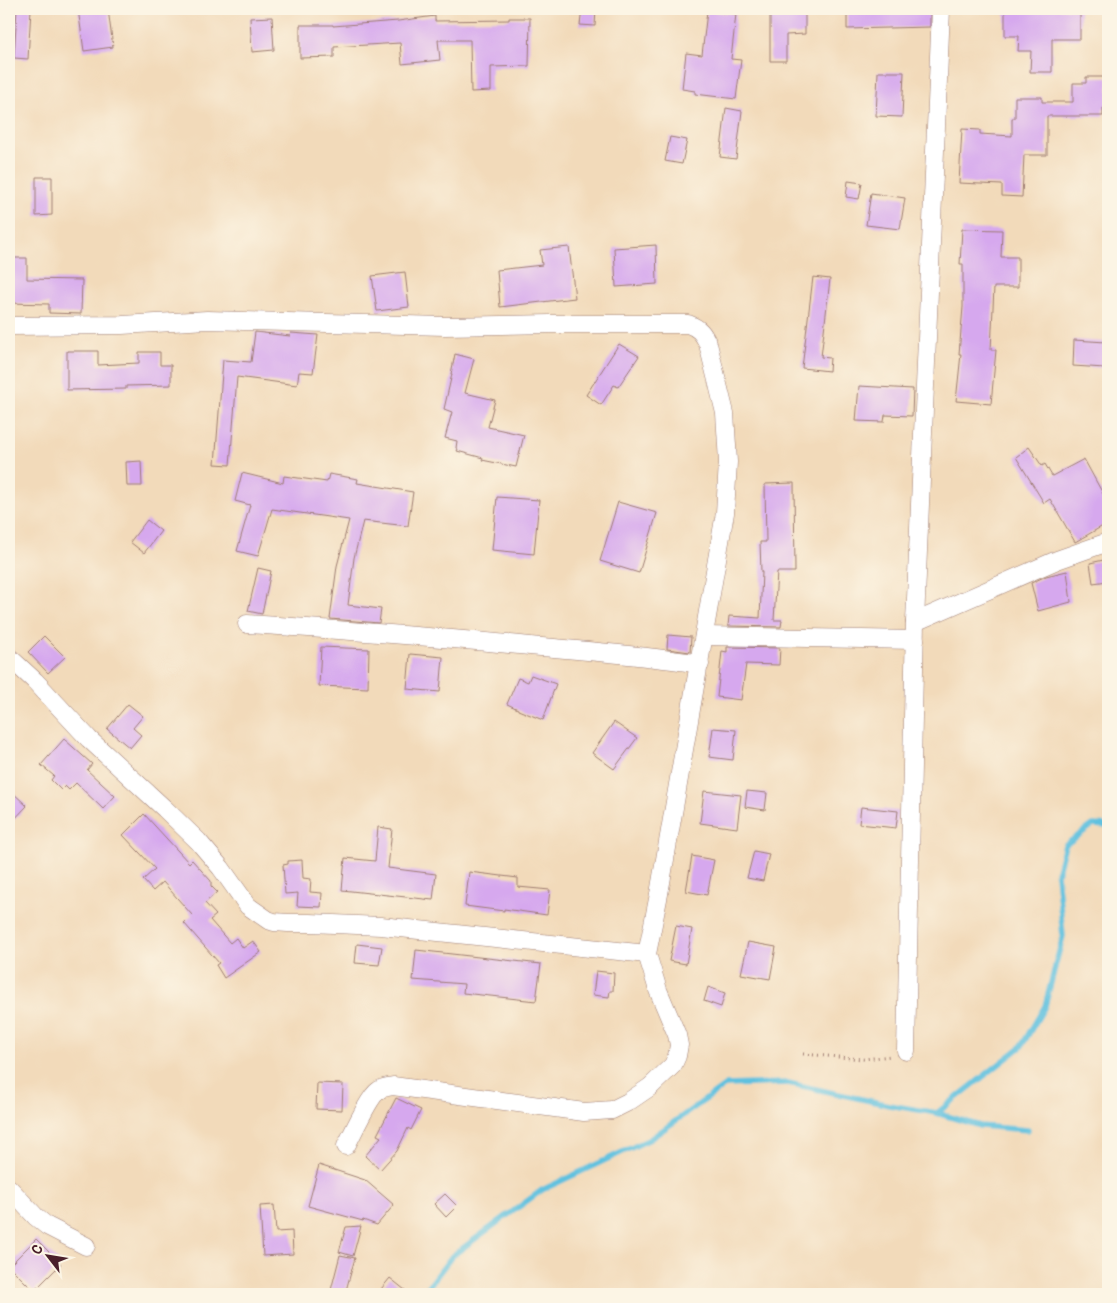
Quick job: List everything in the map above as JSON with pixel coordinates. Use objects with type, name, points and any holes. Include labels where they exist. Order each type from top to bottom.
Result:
[{"type":"street","points":[[906,1051],[915,622],[941,9]]},
{"type":"street","points":[[9,326],[122,325],[207,320],[445,326],[688,324],[698,328],[704,336],[712,358],[725,412],[728,462],[726,513],[647,954],[658,990],[677,1035],[679,1045],[677,1056],[673,1065],[650,1087],[612,1110],[584,1112],[393,1086],[384,1088],[377,1091],[346,1146]]},
{"type":"street","points":[[915,622],[1057,560],[1108,542]]},
{"type":"street","points":[[247,624],[375,632],[489,642],[655,657],[700,664]]},
{"type":"street","points":[[704,636],[915,640]]},
{"type":"street","points":[[9,657],[35,681],[89,739],[198,841],[221,868],[248,906],[268,920],[288,923],[381,926],[647,954]]},
{"type":"street","points":[[9,1188],[47,1226],[86,1246]]},
{"type":"path","points":[[803,1054],[863,1059],[893,1056],[906,1051]]},
{"type":"building","points":[[17,9],[31,9],[28,59],[14,58]]},
{"type":"building","points":[[78,9],[108,9],[113,47],[84,51]]},
{"type":"building","points":[[582,9],[596,9],[595,26],[580,25]]},
{"type":"building","points":[[770,9],[805,9],[805,34],[786,35],[786,61],[770,61]]},
{"type":"building","points":[[847,9],[930,9],[930,27],[847,29]]},
{"type":"building","points":[[1005,9],[1080,9],[1080,39],[1052,39],[1052,72],[1030,72],[1031,51],[1018,51],[1019,36],[1005,36]]},
{"type":"building","points":[[707,11],[736,14],[731,59],[741,60],[736,99],[695,94],[695,91],[682,89],[686,53],[702,55]]},
{"type":"building","points":[[435,16],[435,21],[530,18],[529,66],[491,67],[491,91],[471,92],[470,40],[438,40],[440,60],[402,64],[400,43],[334,47],[334,57],[300,58],[300,25],[333,26]]},
{"type":"building","points":[[272,17],[274,50],[252,52],[250,18]]},
{"type":"building","points":[[878,72],[904,72],[902,117],[876,116]]},
{"type":"building","points":[[1086,77],[1108,77],[1108,108],[1103,108],[1103,116],[1047,116],[1047,155],[1024,155],[1022,197],[1002,196],[1002,185],[959,183],[962,129],[980,130],[980,134],[1012,136],[1012,118],[1015,118],[1015,97],[1042,97],[1042,102],[1073,102],[1073,83],[1086,83]]},
{"type":"building","points":[[726,108],[742,111],[736,159],[720,157]]},
{"type":"building","points":[[670,137],[687,140],[682,164],[665,161]]},
{"type":"building","points":[[36,177],[52,177],[52,215],[36,216]]},
{"type":"building","points":[[848,181],[862,183],[859,199],[846,197]]},
{"type":"building","points":[[871,193],[905,198],[900,229],[866,225]]},
{"type":"building","points":[[962,229],[1002,230],[1001,257],[1018,257],[1018,287],[994,287],[991,350],[996,350],[991,404],[956,401],[963,307],[963,264],[960,264]]},
{"type":"building","points":[[656,245],[657,284],[616,287],[614,248]]},
{"type":"building","points":[[569,247],[575,298],[500,307],[497,270],[542,265],[540,250]]},
{"type":"building","points":[[9,258],[27,258],[27,279],[82,280],[81,314],[49,313],[49,304],[9,303]]},
{"type":"building","points":[[405,272],[409,307],[377,311],[372,276]]},
{"type":"building","points":[[813,277],[830,279],[821,357],[830,358],[829,371],[802,368]]},
{"type":"building","points":[[255,332],[290,336],[291,333],[318,335],[313,373],[299,372],[297,385],[237,377],[230,465],[215,464],[223,360],[251,362]]},
{"type":"building","points":[[1074,340],[1106,342],[1105,368],[1073,366]]},
{"type":"building","points":[[619,344],[639,356],[618,387],[614,385],[601,405],[586,395]]},
{"type":"building","points":[[67,351],[98,351],[98,365],[139,363],[139,352],[160,352],[160,365],[171,365],[171,385],[126,386],[126,389],[67,390]]},
{"type":"building","points":[[455,354],[474,359],[465,393],[495,400],[488,427],[524,435],[516,467],[482,460],[483,458],[457,451],[457,441],[445,438],[452,412],[444,409]]},
{"type":"building","points":[[859,386],[913,389],[912,416],[885,415],[884,422],[856,421]]},
{"type":"building","points":[[1029,447],[1042,466],[1045,464],[1052,476],[1084,459],[1108,503],[1108,523],[1075,542],[1050,499],[1044,503],[1016,457]]},
{"type":"building","points":[[141,461],[142,486],[127,486],[126,462]]},
{"type":"building","points":[[242,473],[283,483],[284,476],[327,482],[329,474],[358,479],[357,483],[413,492],[408,526],[363,521],[354,558],[348,605],[381,609],[379,623],[330,619],[337,566],[349,520],[272,509],[258,556],[237,551],[250,505],[235,501]]},
{"type":"building","points":[[794,483],[795,572],[777,572],[774,620],[782,620],[781,627],[728,626],[729,616],[760,618],[762,572],[760,542],[766,542],[765,484]]},
{"type":"building","points":[[497,497],[539,500],[534,554],[492,550]]},
{"type":"building","points":[[618,502],[657,513],[639,573],[600,561]]},
{"type":"building","points":[[147,520],[161,531],[144,553],[130,542]]},
{"type":"building","points":[[1108,559],[1108,581],[1093,583],[1090,563]]},
{"type":"building","points":[[258,568],[271,571],[262,614],[248,611]]},
{"type":"building","points":[[1067,571],[1071,602],[1038,611],[1031,583],[1046,576]]},
{"type":"building","points":[[668,635],[691,637],[690,652],[667,649]]},
{"type":"building","points":[[44,636],[65,657],[48,673],[28,652]]},
{"type":"building","points":[[321,647],[369,649],[368,688],[319,686]]},
{"type":"building","points":[[727,647],[780,648],[779,665],[746,664],[741,700],[717,697],[722,651],[727,652]]},
{"type":"building","points":[[410,654],[443,657],[440,692],[407,689]]},
{"type":"building","points":[[531,675],[556,684],[543,720],[507,704],[518,678],[528,682]]},
{"type":"building","points":[[128,704],[143,716],[133,728],[141,735],[130,748],[107,729]]},
{"type":"building","points":[[614,722],[637,738],[614,769],[592,753]]},
{"type":"building","points":[[713,728],[736,730],[733,760],[709,757]]},
{"type":"building","points":[[64,739],[92,764],[87,770],[115,796],[103,809],[76,783],[69,790],[65,786],[61,790],[51,780],[54,776],[41,765]]},
{"type":"building","points":[[9,789],[27,806],[9,825]]},
{"type":"building","points":[[704,791],[741,795],[737,828],[700,823]]},
{"type":"building","points":[[747,791],[767,793],[765,810],[745,807]]},
{"type":"building","points":[[861,807],[898,811],[896,828],[859,824]]},
{"type":"building","points":[[144,814],[189,863],[192,860],[211,881],[211,886],[217,892],[205,903],[216,915],[210,920],[230,943],[236,938],[243,948],[253,941],[261,952],[224,978],[216,965],[219,963],[184,923],[192,915],[163,882],[153,891],[143,880],[155,869],[123,835]]},
{"type":"building","points":[[378,827],[392,829],[388,868],[436,874],[433,900],[342,890],[345,858],[375,861]]},
{"type":"building","points":[[754,851],[769,854],[763,881],[747,878]]},
{"type":"building","points":[[692,856],[714,860],[707,895],[686,891]]},
{"type":"building","points":[[302,860],[303,878],[311,879],[310,892],[322,893],[321,907],[297,906],[298,893],[285,894],[283,865],[288,864],[288,861]]},
{"type":"building","points":[[469,872],[518,878],[518,887],[550,890],[547,915],[465,906]]},
{"type":"building","points":[[676,926],[692,929],[686,964],[669,961]]},
{"type":"building","points":[[748,942],[776,947],[770,979],[741,974]]},
{"type":"building","points":[[357,944],[382,947],[379,965],[355,963]]},
{"type":"building","points":[[416,950],[541,964],[536,1001],[463,993],[464,984],[413,980]]},
{"type":"building","points":[[596,971],[614,973],[613,991],[610,991],[609,997],[593,995]]},
{"type":"building","points":[[708,987],[725,993],[721,1007],[704,1001]]},
{"type":"building","points":[[317,1083],[343,1084],[342,1110],[316,1109]]},
{"type":"building","points":[[396,1098],[421,1110],[411,1130],[408,1128],[397,1151],[380,1170],[365,1156],[381,1137],[377,1135]]},
{"type":"building","points":[[319,1165],[365,1180],[394,1205],[377,1225],[308,1206]]},
{"type":"building","points":[[445,1194],[457,1206],[446,1217],[434,1204]]},
{"type":"building","points":[[274,1205],[276,1232],[292,1231],[293,1254],[263,1256],[260,1206]]},
{"type":"building","points":[[361,1226],[353,1256],[339,1252],[346,1227]]},
{"type":"building","points":[[36,1239],[61,1264],[34,1291],[9,1266]]},
{"type":"building","points":[[340,1255],[355,1258],[345,1294],[330,1294]]},
{"type":"building","points":[[390,1278],[410,1294],[377,1294]]},
{"type":"waterway","points":[[937,1113],[1021,1047],[1045,1006],[1063,936],[1057,874],[1065,845],[1093,825],[1108,826]]},
{"type":"waterway","points":[[423,1294],[452,1256],[542,1190],[650,1139],[726,1085],[788,1083],[889,1105],[937,1113],[980,1126],[1028,1130]]}]
